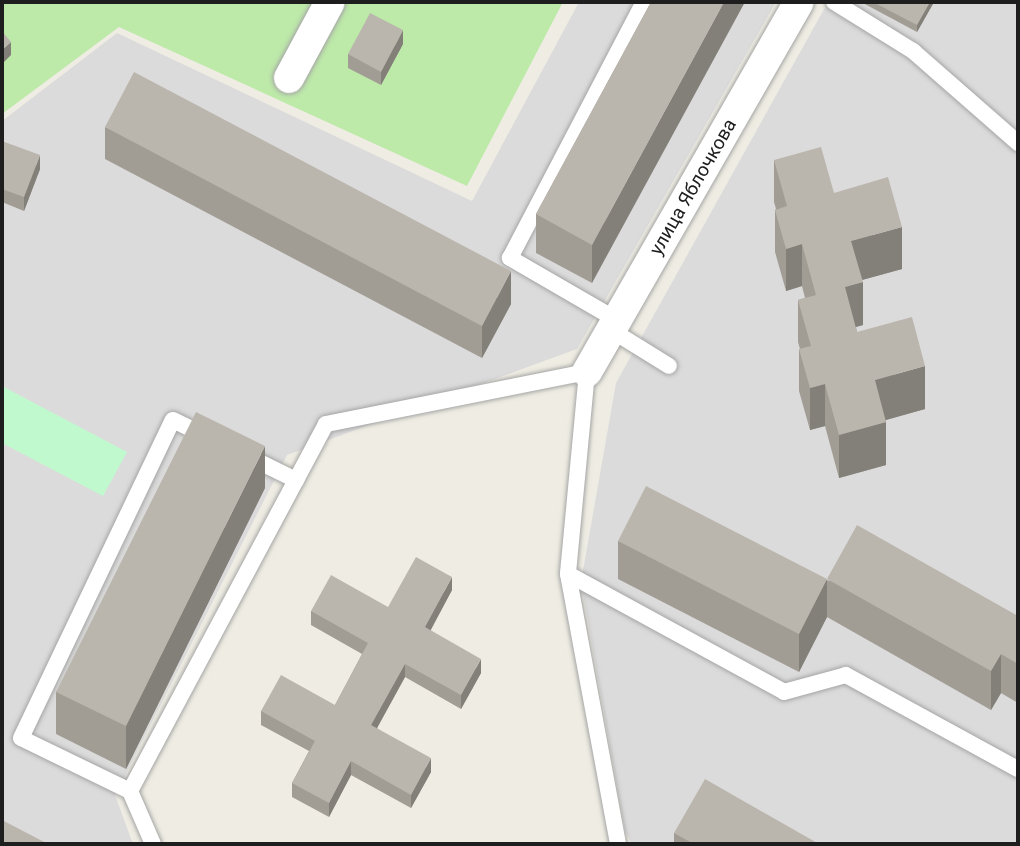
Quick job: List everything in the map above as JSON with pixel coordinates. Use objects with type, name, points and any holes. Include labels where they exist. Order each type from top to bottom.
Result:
[{"type":"street","points":[[289,78],[330,2]]},
{"type":"street","name":"улица Яблочкова","points":[[587,372],[799,2]]},
{"type":"lane","points":[[644,2],[509,258],[614,325],[669,366]]},
{"type":"lane","points":[[834,2],[913,51],[1017,139]]},
{"type":"lane","points":[[130,791],[326,424],[587,372],[568,574],[618,844]]},
{"type":"lane","points":[[153,844],[130,791],[21,738],[173,420],[296,480]]},
{"type":"lane","points":[[568,574],[784,692],[846,675],[1018,769]]},
{"type":"shaded area","points":[[579,2],[776,2],[577,349],[287,455],[115,795],[133,844],[2,844],[2,121],[117,33],[472,201]]},
{"type":"shaded area","points":[[828,2],[1018,2],[1018,844],[632,844],[625,831],[581,582],[616,383]]},
{"type":"green space","points":[[2,2],[563,2],[467,186],[119,27],[2,114]]},
{"type":"green space","points":[[2,386],[127,452],[103,496],[2,443]]},
{"type":"building","points":[[651,2],[724,2],[592,245],[536,214]]},
{"type":"building","points":[[873,2],[930,2],[917,25]]},
{"type":"building","points":[[370,13],[403,30],[381,72],[348,54]]},
{"type":"building","points":[[2,31],[11,42],[2,50]]},
{"type":"building","points":[[134,72],[511,271],[482,326],[105,127]]},
{"type":"building","points":[[2,141],[40,155],[24,197],[2,189]]},
{"type":"building","points":[[821,147],[834,193],[888,177],[902,227],[851,241],[863,282],[845,287],[857,332],[912,317],[925,366],[875,380],[886,422],[839,435],[825,384],[810,388],[799,349],[811,346],[798,300],[816,295],[802,244],[786,249],[775,210],[787,206],[774,160]]},
{"type":"building","points":[[196,412],[265,446],[126,726],[56,692]]},
{"type":"building","points":[[646,486],[827,579],[799,634],[618,541]]},
{"type":"building","points":[[857,525],[1018,616],[1018,664],[1001,654],[991,671],[827,579]]},
{"type":"building","points":[[416,557],[452,577],[425,627],[481,659],[461,695],[405,664],[371,725],[431,758],[411,795],[351,761],[329,803],[292,783],[315,741],[261,711],[281,675],[335,705],[368,643],[311,611],[331,575],[388,607]]},
{"type":"building","points":[[705,779],[819,844],[694,844],[674,833]]},
{"type":"building","points":[[2,820],[48,844],[2,844]]}]
